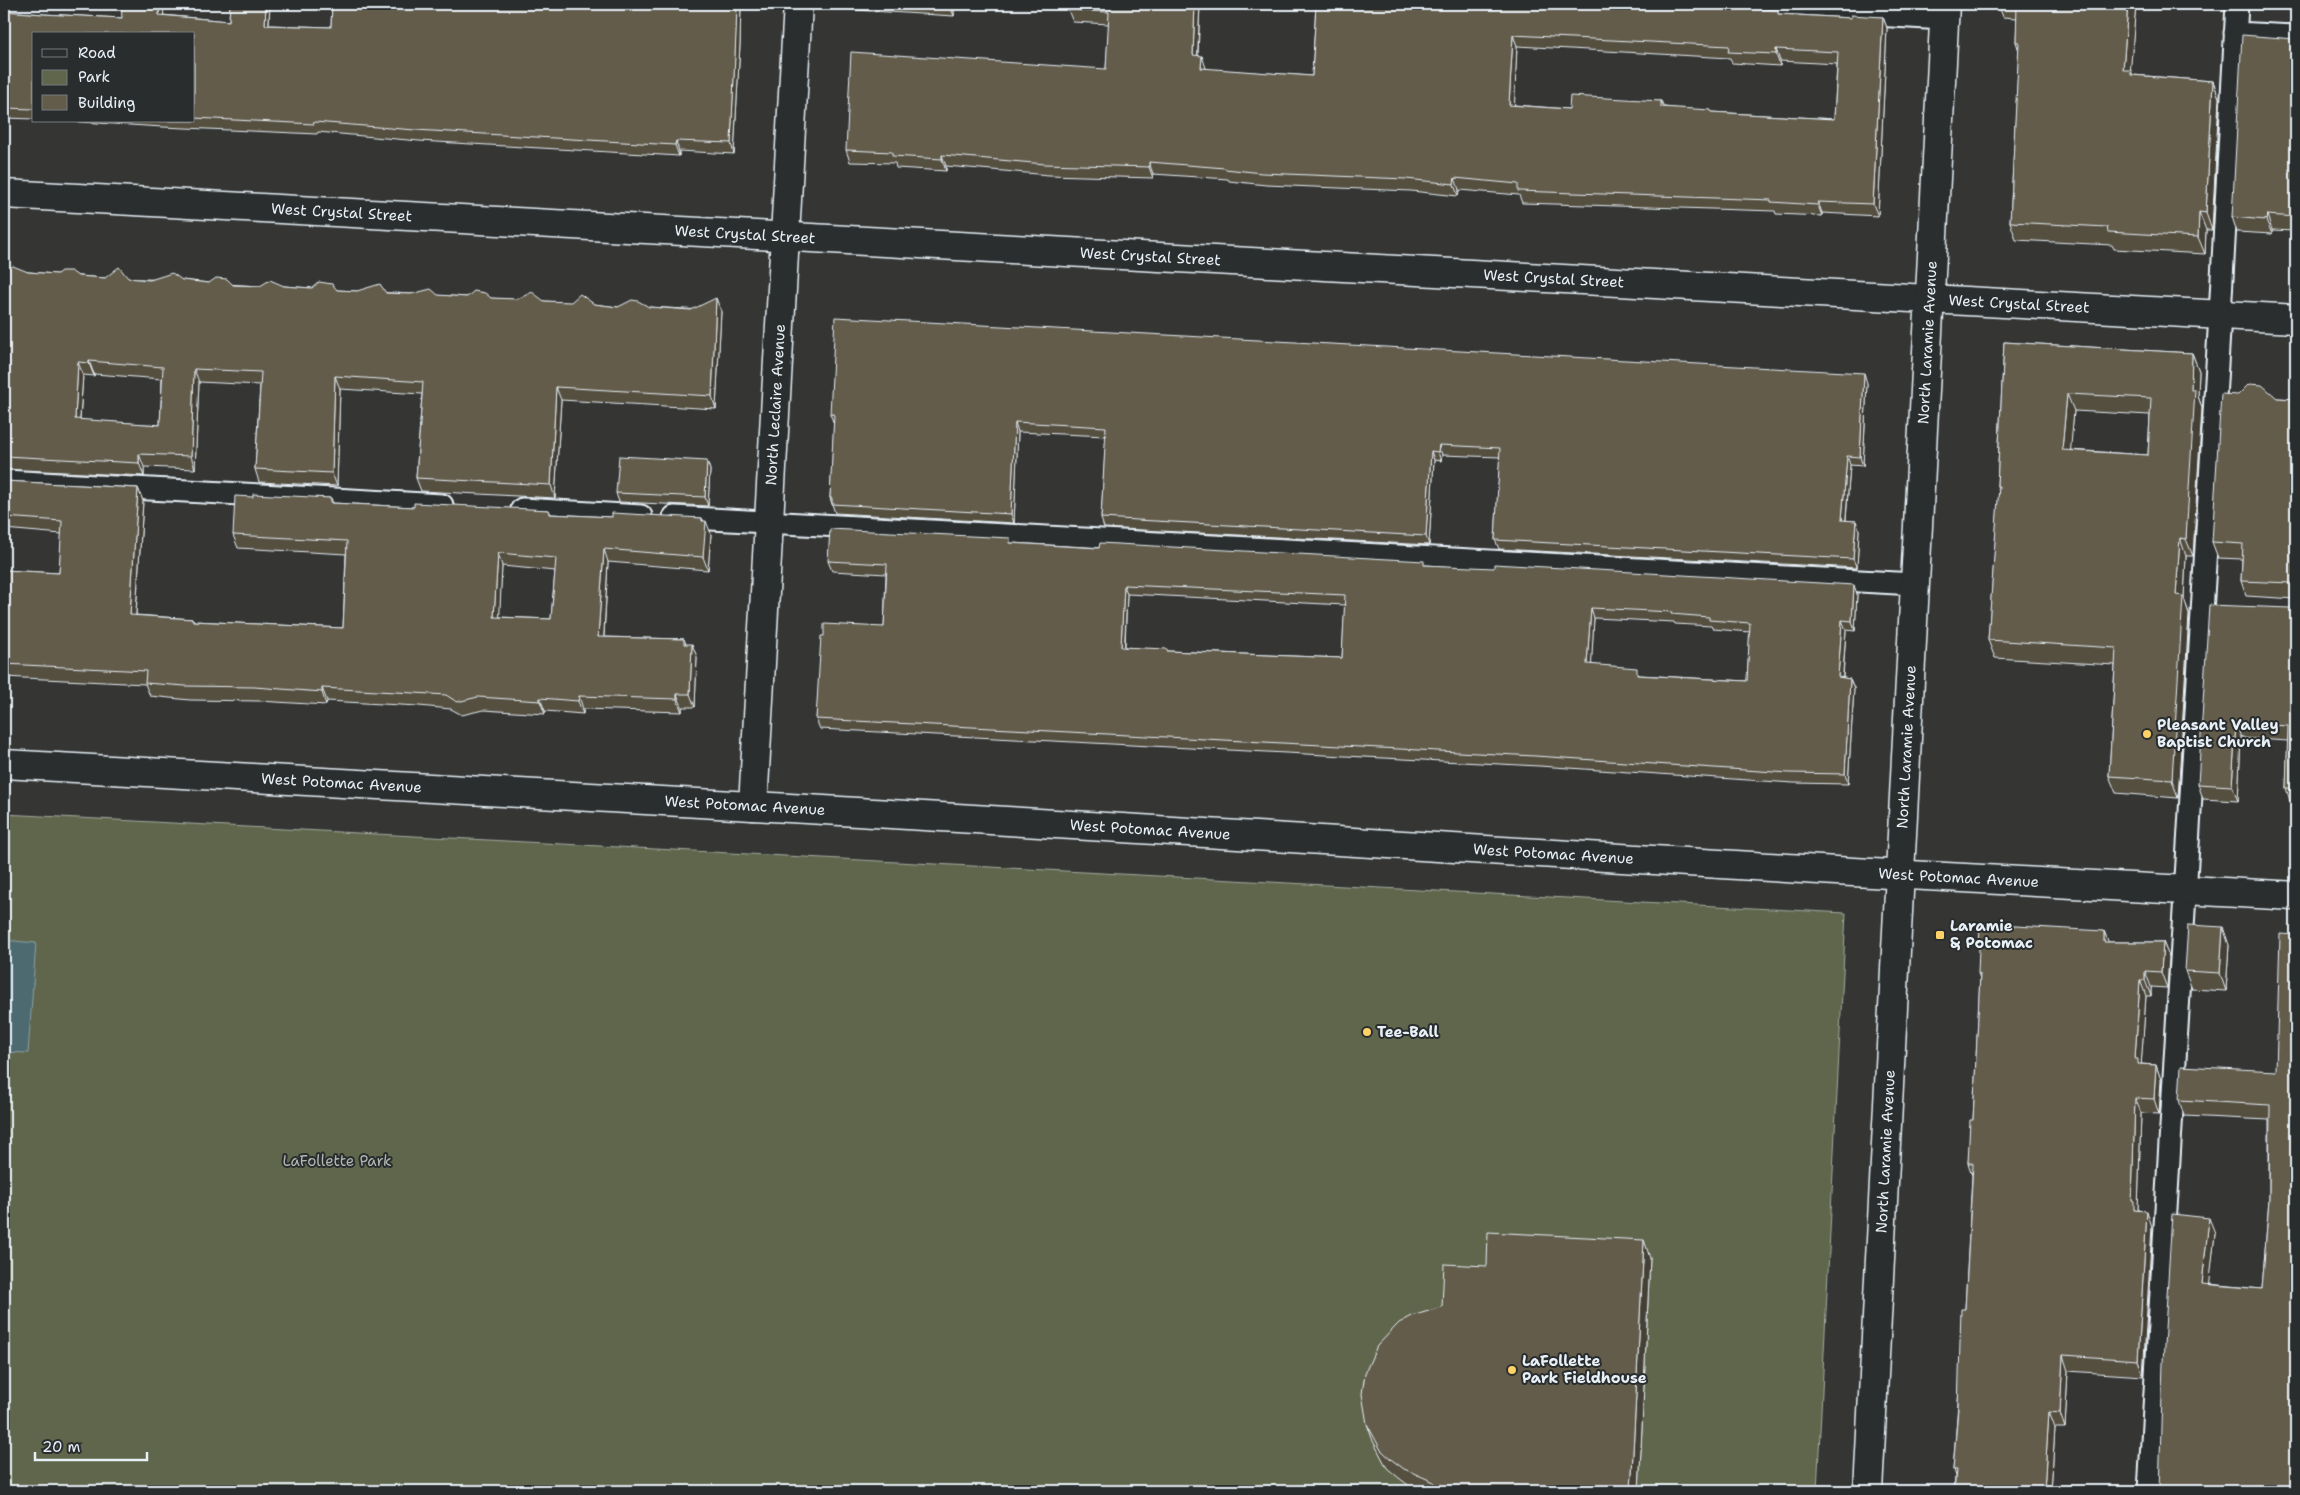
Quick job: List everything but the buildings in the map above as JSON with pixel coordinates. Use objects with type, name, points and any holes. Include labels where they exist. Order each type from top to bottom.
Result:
[{"type":"street","name":"North Leclaire Avenue","points":[[753,806],[798,4]]},
{"type":"street","name":"North Laramie Avenue","points":[[1868,1491],[1944,11]]},
{"type":"street","name":"West Crystal Street","points":[[4,194],[2296,319]]},
{"type":"street","name":"West Potomac Avenue","points":[[4,764],[753,806],[1900,875],[2296,896]]},
{"type":"lane","points":[[1689,4],[1944,11]]},
{"type":"lane","points":[[2149,1491],[2185,890],[2212,607],[2220,315],[2237,4]]},
{"type":"lane","points":[[2235,33],[2296,36]]},
{"type":"lane","points":[[4,480],[462,506]]},
{"type":"lane","points":[[502,508],[1915,584]]},
{"type":"green space","name":"LaFollette Park","points":[[4,814],[1846,913],[1817,1491],[4,1491]]},
{"type":"water","points":[[4,940],[36,943],[28,1053],[4,1052]]},
{"type":"place","name":"Pleasant Valley Baptist Church","points":[[2147,734]]},
{"type":"place","name":"Laramie & Potomac","points":[[1940,935]]},
{"type":"place","name":"Tee-Ball","points":[[1367,1032]]},
{"type":"place","name":"LaFollette Park Fieldhouse","points":[[1512,1370]]}]
